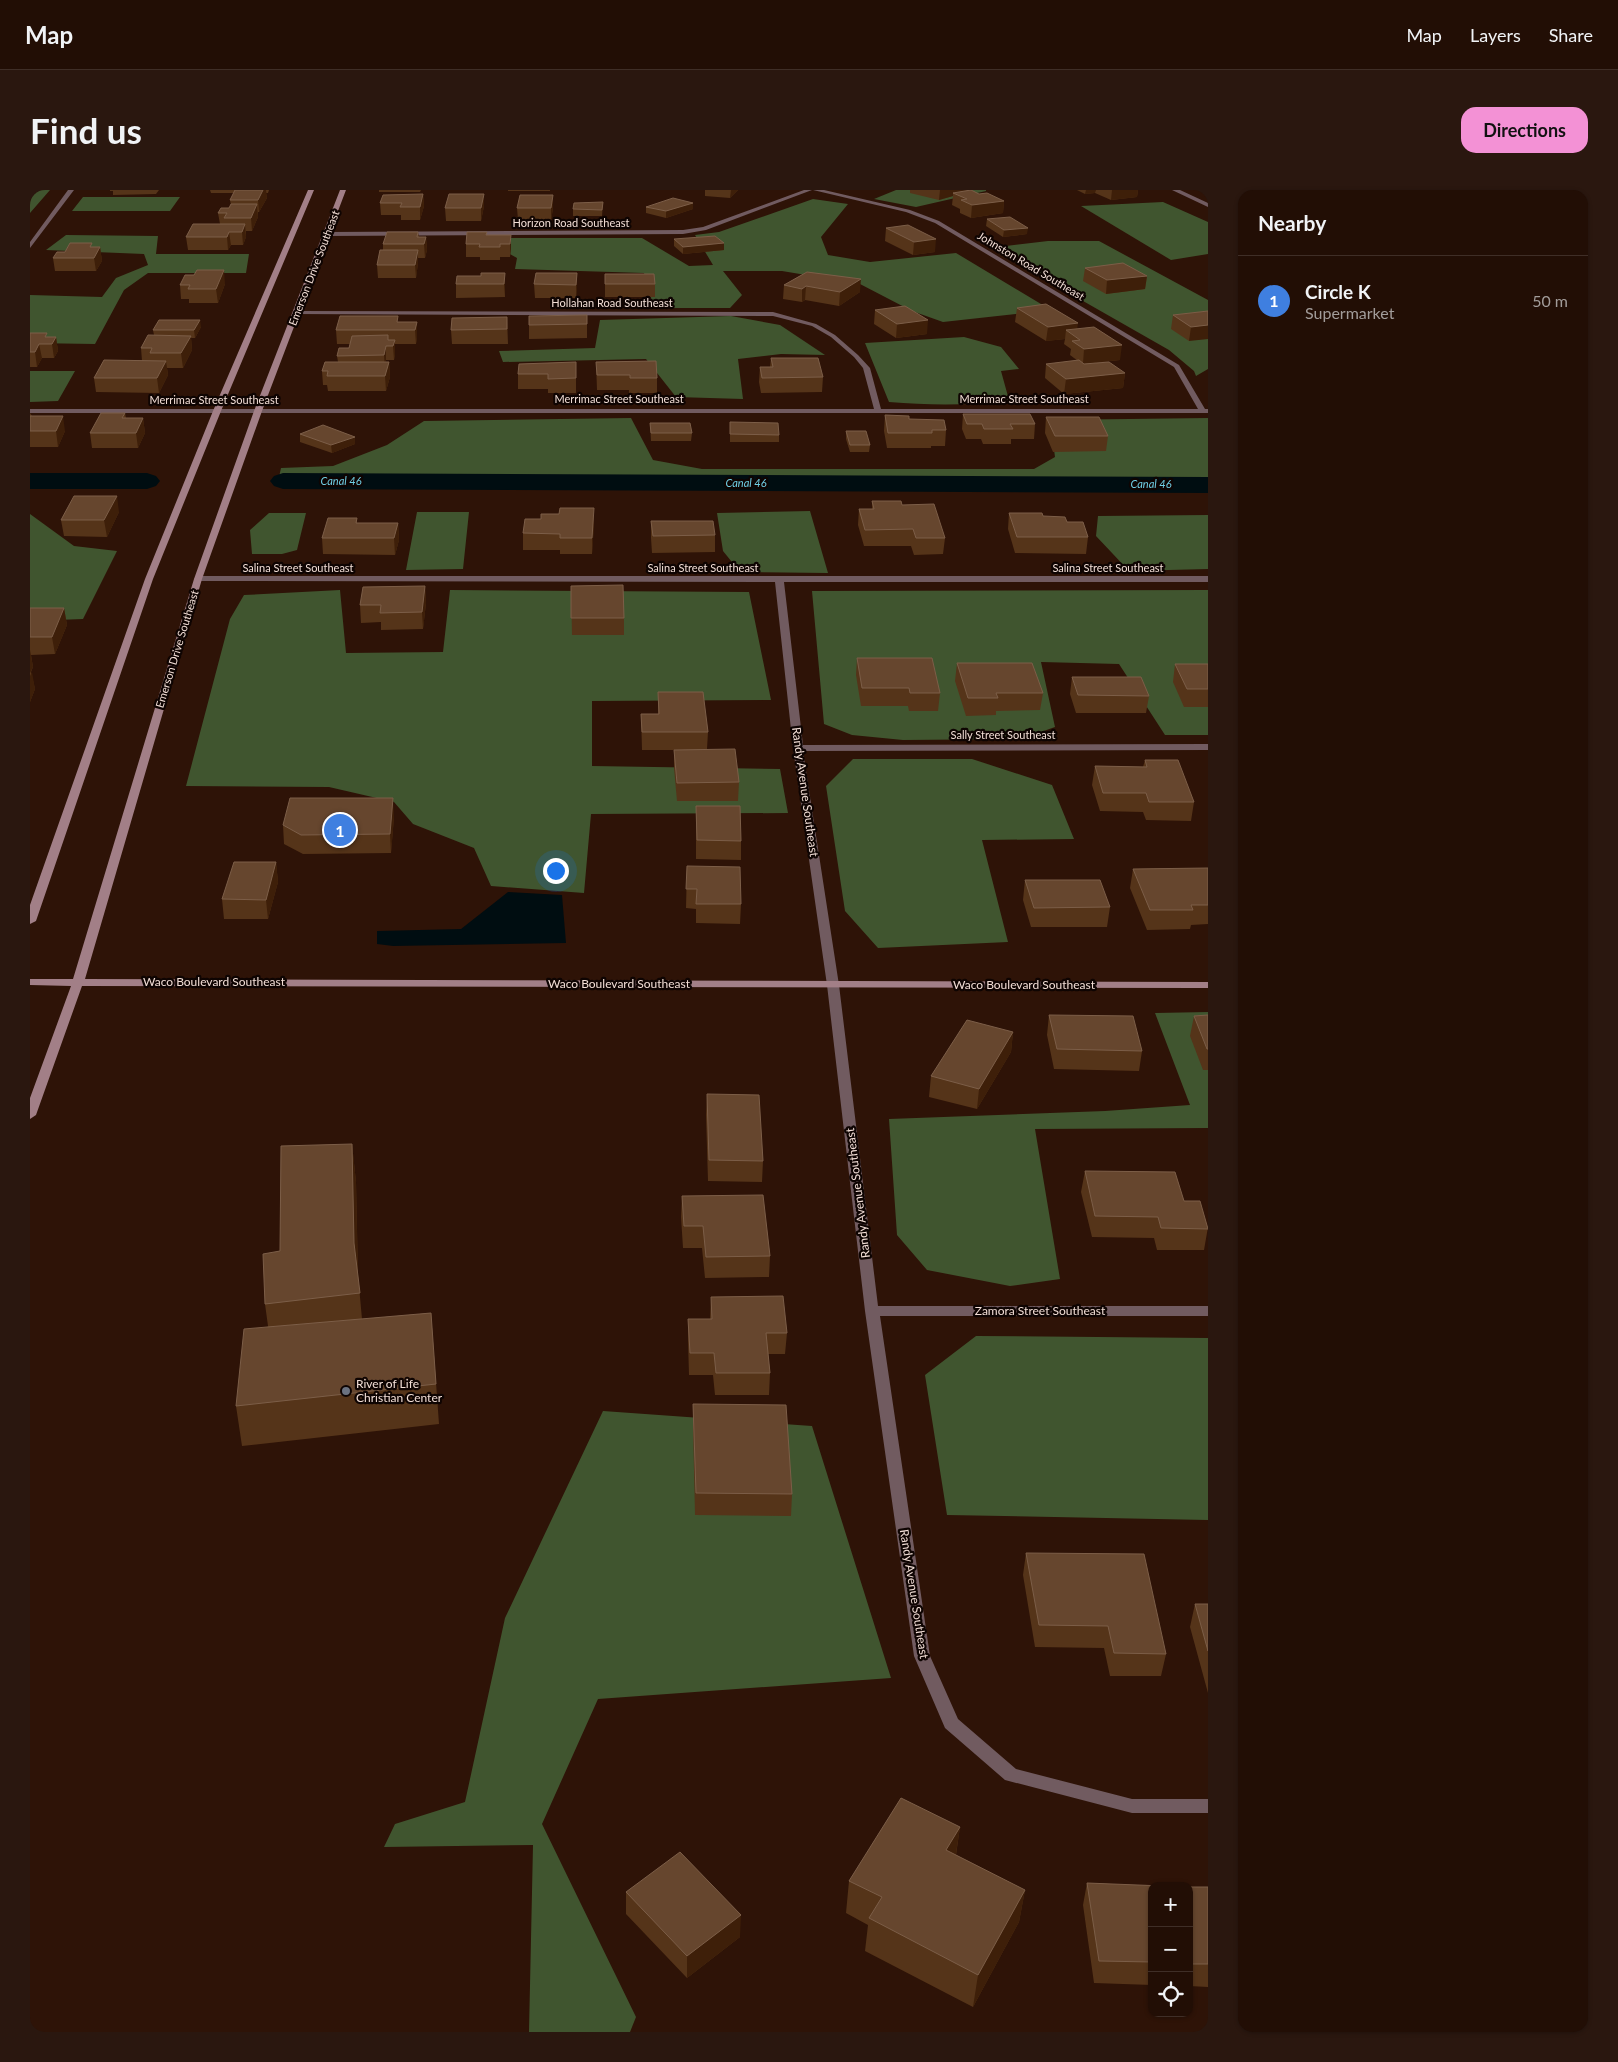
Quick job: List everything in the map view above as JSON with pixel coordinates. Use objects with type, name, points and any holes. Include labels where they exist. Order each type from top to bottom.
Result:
[{"type":"street","points":[[30,246],[71,190]]},
{"type":"street","points":[[30,921],[149,579],[217,411],[311,190]]},
{"type":"street","name":"Emerson Drive Southeast","points":[[30,1115],[78,982],[198,579],[258,411],[343,190]]},
{"type":"street","name":"Horizon Road Southeast","points":[[327,234],[683,232],[704,229],[809,190]]},
{"type":"street","name":"Johnston Road Southeast","points":[[816,190],[908,211],[937,222],[1177,366],[1206,411]]},
{"type":"street","points":[[1175,190],[1208,205]]},
{"type":"street","name":"Hollahan Road Southeast","points":[[296,313],[773,314],[814,325],[833,336],[856,356],[866,368],[878,410]]},
{"type":"street","name":"Merrimac Street Southeast","points":[[30,411],[1206,411]]},
{"type":"street","name":"Salina Street Southeast","points":[[198,579],[1208,580]]},
{"type":"street","name":"Randy Avenue Southeast","points":[[779,579],[798,748],[833,985],[872,1310],[922,1656],[950,1723],[1011,1775],[1132,1806],[1208,1806]]},
{"type":"street","name":"Sally Street Southeast","points":[[798,748],[1208,747]]},
{"type":"street","name":"Waco Boulevard Southeast","points":[[30,982],[1208,985]]},
{"type":"street","name":"Zamora Street Southeast","points":[[872,1310],[1208,1311]]},
{"type":"green space","points":[[30,190],[50,190],[30,213]]},
{"type":"green space","points":[[896,190],[986,191],[916,207],[874,199]]},
{"type":"green space","points":[[83,197],[180,197],[170,211],[72,211]]},
{"type":"green space","points":[[813,199],[848,204],[821,237],[828,255],[870,262],[956,253],[1051,310],[943,322],[912,311],[860,284],[782,271],[723,271],[742,295],[730,308],[654,308],[644,273],[515,269],[517,258],[499,248],[503,238],[642,238],[689,266],[713,265],[695,235],[719,232]]},
{"type":"green space","points":[[1163,202],[1208,222],[1208,254],[1171,260],[1081,206]]},
{"type":"green space","points":[[66,235],[158,236],[156,254],[249,254],[246,273],[148,273],[124,290],[95,344],[30,343],[30,295],[102,297],[116,278],[148,265],[144,254],[46,250]]},
{"type":"green space","points":[[1048,241],[1099,241],[1208,300],[1208,369],[1196,376],[1194,371],[1169,350],[990,248]]},
{"type":"green space","points":[[731,316],[780,325],[825,355],[781,354],[738,359],[743,399],[676,397],[646,359],[503,362],[499,351],[595,348],[600,320]]},
{"type":"green space","points":[[964,337],[1001,347],[1019,369],[1001,371],[1009,400],[949,404],[889,402],[865,343]]},
{"type":"green space","points":[[30,371],[75,371],[58,401],[30,402]]},
{"type":"green space","points":[[631,418],[653,460],[702,469],[1034,469],[1055,457],[1050,420],[1208,418],[1208,481],[279,477],[281,468],[333,466],[387,445],[424,421]]},
{"type":"green space","points":[[810,511],[828,573],[740,572],[723,551],[717,513]]},
{"type":"green space","points":[[417,512],[469,512],[463,569],[406,570]]},
{"type":"green space","points":[[269,513],[306,513],[297,550],[282,554],[252,554],[250,530]]},
{"type":"green space","points":[[30,514],[74,546],[117,551],[83,619],[30,621]]},
{"type":"green space","points":[[1208,515],[1208,569],[1129,571],[1096,536],[1098,516]]},
{"type":"green space","points":[[340,590],[346,653],[443,652],[450,590],[749,592],[771,700],[592,701],[592,766],[780,769],[788,813],[591,814],[584,893],[491,886],[474,848],[413,824],[394,802],[329,787],[186,786],[230,619],[244,595]]},
{"type":"green space","points":[[1208,590],[1208,735],[1165,735],[1119,664],[1041,662],[1055,727],[1021,739],[903,740],[852,735],[824,724],[812,591]]},
{"type":"green space","points":[[853,759],[972,759],[1052,785],[1074,839],[982,840],[1008,942],[878,948],[845,911],[826,786]]},
{"type":"green space","points":[[1208,1012],[1208,1128],[1035,1129],[1060,1279],[1010,1286],[927,1270],[897,1235],[889,1119],[1105,1111],[1190,1105],[1155,1013]]},
{"type":"green space","points":[[976,1336],[1208,1338],[1208,1520],[947,1515],[925,1375]]},
{"type":"green space","points":[[603,1411],[812,1426],[891,1678],[598,1699],[542,1824],[636,2017],[630,2032],[529,2032],[533,1845],[384,1847],[395,1824],[465,1802],[505,1618]]},
{"type":"shaded area","points":[[508,892],[562,895],[566,943],[393,946],[377,944],[377,931],[461,929]]},
{"type":"building","points":[[235,190],[263,190],[258,200],[230,200]]},
{"type":"building","points":[[971,190],[979,194],[987,193],[1004,201],[972,205],[961,200],[967,199],[953,193]]},
{"type":"building","points":[[423,194],[420,207],[400,207],[402,203],[380,203],[383,195]]},
{"type":"building","points":[[449,194],[484,194],[481,208],[445,208]]},
{"type":"building","points":[[520,195],[553,195],[551,208],[517,208]]},
{"type":"building","points":[[673,198],[693,203],[666,211],[646,207]]},
{"type":"building","points":[[603,202],[602,210],[573,209],[574,203]]},
{"type":"building","points":[[231,204],[257,204],[251,218],[224,218],[227,213],[218,213],[221,208],[229,208]]},
{"type":"building","points":[[1010,217],[1028,228],[1004,230],[987,219]]},
{"type":"building","points":[[193,224],[245,224],[242,232],[229,232],[227,237],[186,237]]},
{"type":"building","points":[[908,225],[936,239],[914,242],[886,228]]},
{"type":"building","points":[[387,232],[418,232],[417,237],[426,237],[424,244],[383,244]]},
{"type":"building","points":[[467,232],[487,232],[486,235],[511,235],[510,244],[500,244],[500,247],[479,247],[480,244],[466,244]]},
{"type":"building","points":[[715,236],[724,243],[683,247],[674,239]]},
{"type":"building","points":[[70,243],[92,243],[90,247],[100,247],[94,258],[53,258],[57,252],[65,252]]},
{"type":"building","points":[[380,250],[418,250],[415,265],[377,265]]},
{"type":"building","points":[[1123,263],[1147,276],[1107,280],[1085,268]]},
{"type":"building","points":[[197,270],[224,270],[216,289],[188,289],[190,285],[180,285],[185,275],[194,275]]},
{"type":"building","points":[[807,272],[861,279],[840,292],[806,286],[802,289],[784,285]]},
{"type":"building","points":[[481,273],[505,273],[504,284],[456,284],[457,276],[481,276]]},
{"type":"building","points":[[536,273],[577,273],[576,285],[534,284]]},
{"type":"building","points":[[605,274],[654,274],[655,284],[605,284]]},
{"type":"building","points":[[1046,304],[1078,323],[1048,327],[1017,308]]},
{"type":"building","points":[[905,306],[928,320],[897,324],[875,310]]},
{"type":"building","points":[[1208,311],[1208,325],[1191,327],[1173,315]]},
{"type":"building","points":[[587,315],[587,324],[529,325],[529,316]]},
{"type":"building","points":[[340,316],[398,316],[397,322],[417,322],[415,330],[336,330]]},
{"type":"building","points":[[507,317],[507,329],[451,330],[452,318]]},
{"type":"building","points":[[159,320],[200,320],[194,330],[153,330]]},
{"type":"building","points":[[1094,327],[1122,345],[1084,349],[1072,341],[1080,340],[1066,330]]},
{"type":"building","points":[[30,333],[47,333],[45,337],[56,337],[52,344],[39,344],[35,352],[30,352]]},
{"type":"building","points":[[148,335],[191,336],[181,353],[150,353],[152,348],[141,348]]},
{"type":"building","points":[[388,335],[388,340],[395,340],[393,346],[386,346],[384,355],[337,356],[339,348],[349,348],[352,336]]},
{"type":"building","points":[[771,358],[818,358],[823,377],[762,378],[760,367],[773,367]]},
{"type":"building","points":[[104,360],[166,361],[157,378],[94,378]]},
{"type":"building","points":[[1079,360],[1084,364],[1109,362],[1125,373],[1066,379],[1046,364]]},
{"type":"building","points":[[656,361],[657,378],[630,378],[630,375],[597,375],[596,362]]},
{"type":"building","points":[[325,362],[389,362],[385,376],[327,376],[328,371],[322,371]]},
{"type":"building","points":[[576,362],[576,378],[548,379],[548,374],[518,374],[519,364]]},
{"type":"building","points":[[101,413],[125,413],[122,418],[143,418],[136,433],[90,433]]},
{"type":"building","points":[[963,414],[1030,414],[1035,424],[1010,424],[1013,429],[984,429],[982,424],[967,424]]},
{"type":"building","points":[[885,415],[909,416],[909,419],[944,420],[946,430],[932,430],[932,433],[888,433]]},
{"type":"building","points":[[30,416],[63,416],[56,431],[30,431]]},
{"type":"building","points":[[1046,417],[1099,417],[1108,436],[1055,436]]},
{"type":"building","points":[[730,422],[778,423],[779,435],[730,434]]},
{"type":"building","points":[[650,423],[690,423],[692,433],[651,433]]},
{"type":"building","points":[[323,425],[355,437],[331,445],[300,434]]},
{"type":"building","points":[[846,431],[866,431],[870,445],[850,445]]},
{"type":"building","points":[[74,496],[117,496],[104,520],[61,520]]},
{"type":"building","points":[[872,501],[901,501],[902,505],[934,504],[945,538],[916,538],[913,529],[865,530],[859,509],[874,509]]},
{"type":"building","points":[[560,508],[594,508],[592,538],[560,538],[560,534],[523,533],[525,519],[541,519],[541,514],[559,514]]},
{"type":"building","points":[[1009,513],[1042,513],[1043,516],[1065,517],[1067,522],[1083,522],[1088,537],[1017,537]]},
{"type":"building","points":[[328,518],[357,518],[356,523],[398,523],[394,538],[322,538]]},
{"type":"building","points":[[651,521],[713,521],[715,535],[653,536]]},
{"type":"building","points":[[623,585],[624,618],[571,618],[571,586]]},
{"type":"building","points":[[425,586],[422,612],[380,613],[381,605],[360,605],[363,587]]},
{"type":"building","points":[[30,608],[64,608],[52,637],[30,637]]},
{"type":"building","points":[[857,658],[932,658],[940,693],[910,693],[909,688],[862,688]]},
{"type":"building","points":[[957,663],[1032,663],[1043,693],[996,693],[998,698],[968,698]]},
{"type":"building","points":[[1175,664],[1208,664],[1208,689],[1187,689]]},
{"type":"building","points":[[1072,677],[1141,677],[1149,696],[1078,695]]},
{"type":"building","points":[[658,692],[703,692],[708,732],[642,732],[641,714],[659,714]]},
{"type":"building","points":[[735,749],[739,782],[677,783],[674,750]]},
{"type":"building","points":[[1145,760],[1178,760],[1194,802],[1149,802],[1146,793],[1103,793],[1095,766],[1147,767]]},
{"type":"building","points":[[290,798],[393,798],[390,834],[301,835],[283,825]]},
{"type":"building","points":[[696,806],[740,806],[741,841],[697,840]]},
{"type":"building","points":[[234,862],[276,862],[266,900],[222,899]]},
{"type":"building","points":[[687,866],[740,867],[741,904],[696,904],[697,889],[686,889]]},
{"type":"building","points":[[1208,868],[1208,905],[1191,905],[1193,910],[1150,910],[1133,869]]},
{"type":"building","points":[[1025,880],[1100,880],[1110,907],[1034,908]]},
{"type":"building","points":[[1049,1015],[1133,1016],[1142,1051],[1057,1049]]},
{"type":"building","points":[[1208,1015],[1208,1049],[1207,1049],[1194,1016]]},
{"type":"building","points":[[967,1020],[1013,1032],[979,1089],[931,1076]]},
{"type":"building","points":[[707,1094],[759,1095],[763,1161],[709,1160]]},
{"type":"building","points":[[352,1144],[354,1243],[360,1293],[265,1304],[263,1254],[280,1251],[281,1146]]},
{"type":"building","points":[[1085,1171],[1175,1172],[1184,1201],[1200,1201],[1208,1229],[1161,1228],[1158,1217],[1095,1216]]},
{"type":"building","points":[[763,1195],[770,1256],[706,1257],[703,1226],[684,1226],[682,1196]]},
{"type":"building","points":[[783,1296],[787,1333],[766,1333],[770,1373],[716,1373],[714,1353],[690,1353],[688,1319],[712,1319],[711,1297]]},
{"type":"building","points":[[431,1313],[436,1384],[236,1406],[244,1329]]},
{"type":"building","points":[[693,1404],[786,1405],[792,1494],[696,1493]]},
{"type":"building","points":[[1026,1553],[1144,1554],[1166,1654],[1114,1653],[1108,1626],[1039,1625]]},
{"type":"building","points":[[1195,1604],[1208,1604],[1208,1651]]},
{"type":"building","points":[[901,1798],[960,1827],[946,1850],[1025,1890],[978,1975],[869,1918],[882,1897],[849,1881]]},
{"type":"building","points":[[680,1852],[741,1915],[687,1956],[626,1892]]},
{"type":"building","points":[[1087,1883],[1148,1885],[1148,1962],[1099,1961]]},
{"type":"building","points":[[1193,1887],[1208,1887],[1208,1964],[1193,1964]]},
{"type":"waterway","name":"Canal 46","points":[[30,481],[147,481]]},
{"type":"waterway","name":"Canal 46","points":[[283,481],[1208,485]]},
{"type":"place","name":"Circle K","points":[[340,830]]},
{"type":"place","name":"River of Life Christian Center","points":[[346,1391]]}]
